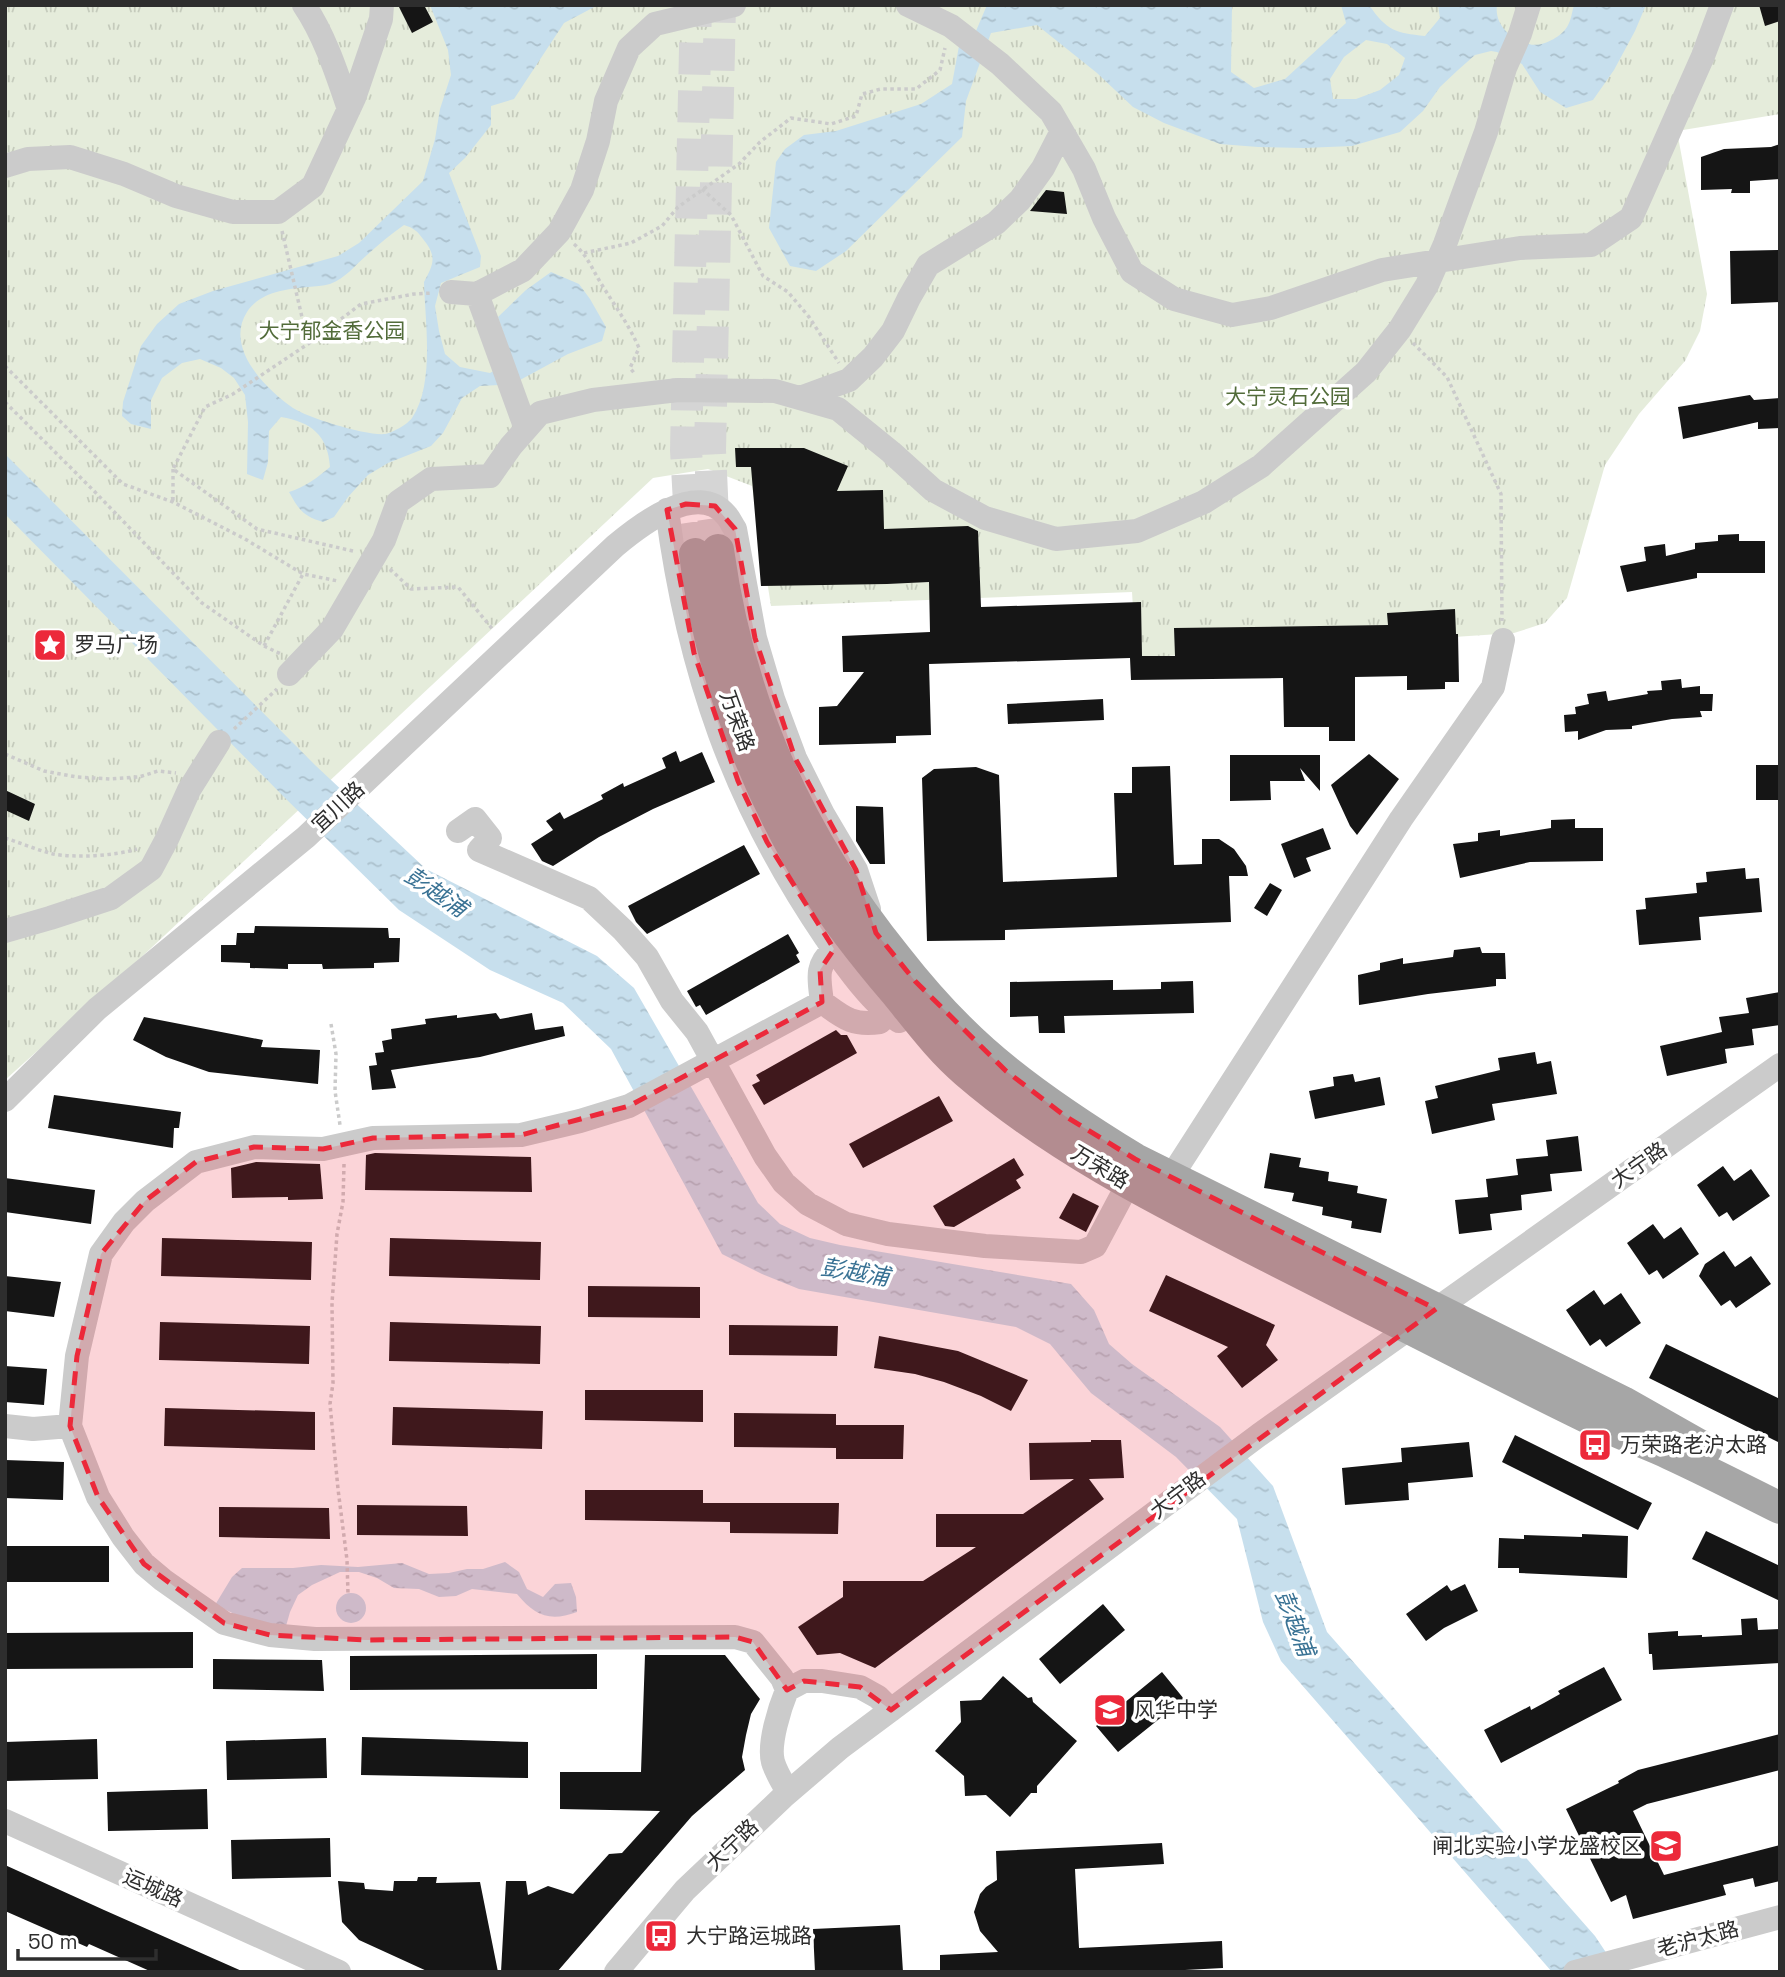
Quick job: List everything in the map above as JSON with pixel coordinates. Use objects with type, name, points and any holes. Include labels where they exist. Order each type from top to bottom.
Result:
[{"type":"main road","name":"万荣路","points":[[695,554],[736,643],[754,705],[778,766],[805,823],[876,933],[958,1028],[1006,1071],[1065,1116],[1135,1159],[1623,1402],[1683,1437],[1780,1485]]},
{"type":"main road","name":"万荣路","points":[[695,554],[713,649],[732,712],[756,774],[785,833],[818,890],[856,946],[941,1048],[990,1091],[1052,1138],[1128,1184],[1610,1428],[1675,1456],[1780,1508]]},
{"type":"street","points":[[304,5],[336,70],[349,109]]},
{"type":"street","points":[[5,166],[27,159],[70,156],[124,174],[176,196],[233,212],[278,212],[313,186],[349,109],[381,19],[382,5]]},
{"type":"street","points":[[451,292],[477,294],[523,270],[559,232],[582,190],[598,141],[606,101],[629,48],[655,24],[734,5]]},
{"type":"street","points":[[908,5],[951,26],[1000,64],[1051,112],[1084,169],[1104,218],[1132,272],[1174,299],[1232,315],[1270,308],[1382,270],[1520,248],[1591,245],[1631,218],[1703,56],[1722,5]]},
{"type":"street","points":[[289,674],[332,629],[384,540],[398,502],[431,479],[491,476],[511,446],[540,413],[593,400],[678,390],[775,391],[838,409],[933,489],[985,518],[1056,539],[1137,531],[1204,502],[1261,466],[1366,372],[1400,329],[1427,285],[1437,262],[1486,132],[1505,68],[1529,5]]},
{"type":"street","points":[[800,398],[849,380],[873,357],[893,331],[928,265],[996,223],[1020,200],[1043,168],[1062,131]]},
{"type":"street","points":[[477,294],[526,429]]},
{"type":"street","name":"宜川路","points":[[5,1100],[97,1009],[306,837],[631,533],[667,510],[686,504],[701,502],[715,506],[726,514],[735,530],[755,638],[773,699],[806,780],[856,870],[876,933]]},
{"type":"street","points":[[667,510],[695,554],[694,653],[713,718],[738,781],[767,842],[794,889],[834,948],[885,1013],[941,1048]]},
{"type":"street","points":[[631,533],[695,554]]},
{"type":"street","points":[[1171,1177],[1401,819],[1493,687],[1503,640]]},
{"type":"street","points":[[5,931],[111,898],[150,869],[189,790],[219,742]]},
{"type":"street","points":[[458,831],[475,819],[490,838],[479,850],[589,898],[623,930],[647,957],[672,1001],[697,1032],[705,1065],[765,1156],[784,1182],[808,1204],[846,1224],[888,1234],[971,1244],[1081,1252],[1095,1246],[1128,1184]]},
{"type":"street","points":[[834,948],[823,959],[820,970],[822,1002],[844,1019],[863,1024],[880,1022],[885,1013]]},
{"type":"street","points":[[787,1690],[782,1678],[753,1642],[735,1637],[315,1639],[271,1634],[224,1623],[163,1580],[144,1563],[123,1537],[98,1497],[70,1426],[77,1356],[101,1254],[124,1222],[145,1201],[196,1162],[254,1147],[323,1149],[373,1138],[521,1135],[580,1121],[629,1106],[822,1002]]},
{"type":"street","name":"大宁路","points":[[616,1972],[685,1890],[788,1792],[840,1748],[1259,1435],[1780,1065]]},
{"type":"street","points":[[5,1426],[33,1429],[70,1426]]},
{"type":"street","points":[[788,1792],[771,1759],[780,1705],[787,1690],[804,1681],[860,1687],[878,1697],[891,1710]]},
{"type":"street","name":"运城路","points":[[5,1821],[339,1972]]},
{"type":"street","name":"老沪太路","points":[[1575,1972],[1780,1917]]},
{"type":"path","points":[[584,253],[631,243],[662,226],[678,207],[739,164],[760,142],[791,118],[831,124],[856,116],[862,94],[881,89],[916,89],[940,71],[951,26]]},
{"type":"path","points":[[702,189],[731,215],[763,276],[788,292],[809,317],[849,380]]},
{"type":"path","points":[[559,232],[584,253],[600,283],[628,324],[639,348],[630,368],[651,393]]},
{"type":"path","points":[[288,256],[308,344]]},
{"type":"path","points":[[173,502],[173,469],[205,407],[233,394],[308,344],[360,304],[414,294]]},
{"type":"path","points":[[1400,329],[1447,377],[1501,494],[1503,640]]},
{"type":"path","points":[[5,366],[123,484],[173,502],[245,539],[303,574],[359,585]]},
{"type":"path","points":[[5,402],[202,603],[264,646],[303,574]]},
{"type":"path","points":[[173,469],[257,529],[375,556],[411,589],[458,587],[507,647]]},
{"type":"path","points":[[219,742],[279,687],[289,674]]},
{"type":"path","points":[[5,754],[44,771],[77,777],[139,777],[158,771],[197,776]]},
{"type":"path","points":[[5,838],[54,854],[90,855],[128,851],[167,839]]},
{"type":"path","points":[[331,1024],[337,1054],[335,1091],[345,1144],[343,1202],[337,1234],[332,1303],[330,1404],[347,1560],[348,1594]]},
{"type":"highlighted area","points":[[686,504],[715,506],[735,529],[755,638],[795,758],[856,870],[876,933],[915,981],[1006,1071],[1065,1116],[1135,1159],[1436,1309],[891,1710],[860,1687],[804,1681],[787,1690],[753,1642],[735,1637],[366,1640],[270,1635],[224,1623],[144,1564],[98,1497],[70,1426],[77,1356],[101,1254],[145,1201],[196,1162],[254,1147],[323,1149],[373,1138],[521,1135],[629,1106],[822,1002],[820,970],[834,949],[767,842],[738,781],[694,653],[667,510]]},
{"type":"green space","name":"大宁灵石公园","points":[[5,5],[1780,5],[1780,114],[1677,131],[1707,294],[1700,331],[1685,361],[1639,414],[1605,465],[1567,598],[1545,623],[1514,633],[1136,658],[1132,592],[771,606],[752,486],[708,469],[653,478],[133,965],[5,1080]]},
{"type":"water","points":[[430,5],[598,5],[564,23],[514,99],[491,106],[491,125],[465,158],[449,173],[481,256],[480,267],[441,283],[435,306],[445,354],[460,367],[490,373],[513,361],[498,317],[526,290],[551,272],[579,284],[606,327],[602,341],[568,354],[520,380],[480,386],[462,398],[443,433],[431,446],[388,463],[368,475],[334,517],[323,522],[302,512],[289,492],[311,482],[330,467],[322,438],[301,422],[281,417],[269,431],[268,462],[263,480],[247,474],[248,422],[245,395],[234,378],[221,368],[200,359],[182,363],[162,378],[151,400],[151,429],[131,424],[122,416],[123,402],[141,346],[157,324],[179,304],[213,291],[338,256],[359,243],[423,181],[451,75],[448,50]],"holes":[[[404,225],[417,232],[432,255],[430,270],[424,282],[427,334],[424,388],[412,418],[392,432],[376,434],[338,426],[293,408],[261,379],[244,353],[241,326],[247,312],[259,300],[274,293],[336,281]]]},
{"type":"water","points":[[987,5],[1232,5],[1231,72],[1254,88],[1285,79],[1346,23],[1341,5],[1369,5],[1381,20],[1393,29],[1425,36],[1440,18],[1438,5],[1497,5],[1498,19],[1505,30],[1516,39],[1534,45],[1550,41],[1564,31],[1570,22],[1574,5],[1646,5],[1614,70],[1593,100],[1566,108],[1540,92],[1522,64],[1491,51],[1475,55],[1458,70],[1440,87],[1423,111],[1400,132],[1352,146],[1304,148],[1220,144],[1164,123],[1133,107],[1097,73],[1037,25],[991,33],[966,101],[962,137],[846,251],[816,271],[790,266],[769,228],[776,162],[785,149],[804,135],[836,131],[921,104],[952,84],[959,46],[976,31]],"holes":[[[1366,40],[1387,44],[1405,58],[1399,75],[1380,90],[1356,99],[1333,99],[1330,79],[1344,57]]]},
{"type":"water","name":"彭越浦","points":[[5,454],[315,765],[426,869],[597,956],[634,988],[758,1203],[780,1224],[810,1238],[840,1245],[1071,1284],[1094,1310],[1109,1344],[1132,1364],[1220,1427],[1273,1486],[1327,1632],[1595,1936],[1619,1972],[1552,1972],[1281,1661],[1263,1622],[1237,1519],[1176,1457],[1091,1393],[1050,1344],[1016,1327],[799,1289],[722,1254],[611,1049],[563,1003],[490,970],[399,910],[5,514]]},
{"type":"water","points":[[505,1562],[519,1572],[527,1589],[543,1597],[555,1584],[571,1583],[577,1612],[559,1616],[544,1615],[530,1608],[517,1594],[472,1589],[456,1596],[439,1597],[419,1589],[394,1588],[359,1572],[340,1572],[298,1595],[286,1626],[252,1622],[215,1605],[232,1577],[242,1568],[321,1565],[358,1567],[402,1563],[429,1574],[483,1569]]},
{"type":"water","points":[[351,1593],[357,1594],[365,1602],[365,1614],[357,1622],[351,1623],[345,1622],[337,1614],[336,1608],[337,1602],[345,1594]]},
{"type":"building","points":[[398,5],[424,5],[433,22],[412,33]]},
{"type":"building","points":[[1759,5],[1780,5],[1780,21],[1765,26]]},
{"type":"building","points":[[1780,144],[1780,179],[1750,181],[1750,193],[1731,193],[1732,189],[1701,190],[1701,157],[1724,149],[1771,147]]},
{"type":"building","points":[[1046,190],[1064,192],[1067,214],[1030,211]]},
{"type":"building","points":[[1778,250],[1780,302],[1731,304],[1730,251]]},
{"type":"building","points":[[1750,395],[1754,400],[1780,398],[1780,428],[1758,429],[1758,422],[1683,439],[1678,407]]},
{"type":"building","points":[[735,448],[804,448],[848,466],[837,491],[883,490],[884,529],[968,526],[978,531],[981,607],[1141,602],[1142,656],[1175,656],[1174,628],[1388,625],[1387,613],[1455,609],[1459,682],[1445,682],[1445,689],[1407,690],[1407,676],[1355,677],[1355,741],[1329,741],[1329,727],[1284,727],[1283,678],[1131,680],[1130,658],[929,664],[931,735],[896,736],[896,743],[819,745],[819,707],[837,706],[864,672],[843,672],[842,636],[930,632],[929,582],[761,586],[751,467],[736,467]]},
{"type":"building","points":[[1739,534],[1739,541],[1765,541],[1765,573],[1697,573],[1697,578],[1627,592],[1620,566],[1646,561],[1644,547],[1665,544],[1666,556],[1695,549],[1695,543],[1718,541],[1718,535]]},
{"type":"building","points":[[1681,679],[1682,688],[1700,686],[1700,694],[1713,694],[1712,711],[1700,711],[1702,717],[1672,719],[1632,726],[1632,729],[1606,730],[1578,740],[1578,731],[1565,732],[1564,715],[1576,714],[1575,707],[1589,704],[1587,694],[1606,691],[1608,701],[1662,690],[1661,681]]},
{"type":"building","points":[[1103,699],[1104,720],[1008,724],[1007,704]]},
{"type":"building","points":[[676,751],[680,762],[702,752],[715,782],[653,809],[599,837],[553,866],[542,861],[531,844],[553,830],[546,821],[560,812],[564,819],[603,799],[601,795],[623,783],[624,787],[666,768],[662,758]]},
{"type":"building","points":[[1369,754],[1399,779],[1357,835],[1331,785]]},
{"type":"building","points":[[1230,755],[1320,755],[1320,791],[1300,768],[1305,781],[1270,781],[1271,800],[1230,801]]},
{"type":"building","points":[[1756,765],[1780,765],[1780,800],[1756,800]]},
{"type":"building","points":[[1170,766],[1174,865],[1202,864],[1202,839],[1219,839],[1234,849],[1246,866],[1248,876],[1229,876],[1231,922],[1005,930],[1005,940],[927,941],[922,778],[934,769],[976,767],[999,775],[1003,882],[1117,877],[1114,793],[1132,793],[1132,767]]},
{"type":"building","points":[[5,790],[35,804],[29,821],[5,810]]},
{"type":"building","points":[[856,806],[883,807],[885,864],[870,864],[856,841]]},
{"type":"building","points":[[1575,819],[1575,828],[1603,828],[1603,861],[1530,862],[1460,878],[1453,844],[1478,841],[1478,833],[1500,830],[1500,836],[1551,828],[1551,820]]},
{"type":"building","points":[[1323,828],[1331,849],[1306,858],[1311,871],[1294,878],[1281,844]]},
{"type":"building","points":[[744,845],[760,874],[647,934],[636,922],[628,906]]},
{"type":"building","points":[[1745,868],[1746,879],[1759,878],[1762,912],[1699,917],[1701,940],[1639,945],[1636,910],[1646,909],[1645,898],[1697,893],[1696,883],[1707,882],[1706,872]]},
{"type":"building","points":[[1270,883],[1282,890],[1267,916],[1254,908]]},
{"type":"building","points":[[255,926],[388,928],[389,938],[400,938],[399,962],[374,963],[374,968],[323,969],[322,964],[288,964],[288,969],[250,968],[250,963],[221,962],[221,945],[236,945],[237,933],[254,933]]},
{"type":"building","points":[[788,934],[799,953],[796,955],[800,962],[706,1015],[700,1005],[696,1007],[687,991]]},
{"type":"building","points":[[1480,947],[1482,953],[1505,953],[1506,979],[1496,979],[1496,986],[1359,1005],[1358,975],[1380,970],[1380,963],[1403,958],[1403,964],[1453,957],[1454,950]]},
{"type":"building","points":[[1113,980],[1113,990],[1161,989],[1161,982],[1193,981],[1194,1013],[1064,1016],[1065,1033],[1039,1033],[1038,1016],[1010,1017],[1010,982]]},
{"type":"building","points":[[1780,992],[1780,1025],[1752,1029],[1754,1045],[1725,1049],[1727,1063],[1667,1076],[1660,1046],[1722,1032],[1719,1017],[1749,1013],[1746,998]]},
{"type":"building","points":[[496,1013],[500,1019],[532,1013],[535,1030],[563,1026],[565,1036],[480,1057],[391,1070],[396,1088],[372,1090],[369,1066],[377,1065],[375,1053],[384,1052],[382,1041],[392,1039],[391,1029],[426,1024],[425,1019]]},
{"type":"building","points":[[144,1017],[263,1040],[261,1047],[320,1050],[318,1084],[209,1072],[166,1057],[133,1040]]},
{"type":"building","points":[[836,1030],[841,1035],[847,1035],[857,1053],[764,1105],[752,1085],[760,1081],[756,1075]]},
{"type":"building","points":[[1535,1052],[1537,1064],[1551,1061],[1557,1094],[1492,1104],[1495,1120],[1432,1134],[1425,1101],[1438,1098],[1435,1086],[1500,1070],[1498,1058]]},
{"type":"building","points":[[1353,1074],[1355,1082],[1380,1077],[1385,1105],[1315,1119],[1309,1091],[1334,1086],[1333,1077]]},
{"type":"building","points":[[54,1095],[181,1112],[179,1128],[174,1128],[173,1148],[48,1128]]},
{"type":"building","points":[[939,1096],[953,1121],[863,1168],[849,1144]]},
{"type":"building","points":[[1578,1136],[1582,1171],[1550,1174],[1552,1191],[1521,1195],[1522,1210],[1490,1214],[1492,1230],[1459,1234],[1455,1200],[1488,1197],[1486,1179],[1518,1175],[1516,1159],[1548,1156],[1546,1140]]},
{"type":"building","points":[[375,1153],[531,1157],[532,1192],[365,1190],[366,1155]]},
{"type":"building","points":[[1270,1153],[1301,1158],[1299,1167],[1329,1172],[1328,1181],[1358,1186],[1357,1193],[1387,1199],[1381,1233],[1351,1228],[1352,1221],[1322,1215],[1323,1207],[1292,1201],[1294,1193],[1264,1188]]},
{"type":"building","points":[[1014,1158],[1024,1175],[1016,1180],[1021,1188],[954,1227],[945,1226],[933,1206]]},
{"type":"building","points":[[256,1162],[320,1164],[323,1199],[232,1198],[231,1168]]},
{"type":"building","points":[[1723,1166],[1734,1181],[1751,1169],[1770,1196],[1733,1221],[1727,1212],[1719,1217],[1697,1185]]},
{"type":"building","points":[[5,1178],[95,1190],[91,1224],[5,1212]]},
{"type":"building","points":[[1073,1193],[1099,1206],[1086,1232],[1059,1218]]},
{"type":"building","points":[[1653,1224],[1664,1239],[1681,1227],[1699,1254],[1663,1279],[1657,1270],[1649,1275],[1627,1243]]},
{"type":"building","points":[[162,1238],[312,1242],[311,1280],[161,1276]]},
{"type":"building","points":[[390,1238],[541,1242],[540,1280],[389,1276]]},
{"type":"building","points":[[1724,1251],[1735,1267],[1751,1256],[1771,1284],[1736,1308],[1730,1300],[1721,1306],[1699,1276],[1705,1264]]},
{"type":"building","points":[[1166,1275],[1275,1325],[1266,1345],[1278,1360],[1242,1388],[1217,1356],[1228,1347],[1149,1311]]},
{"type":"building","points":[[5,1276],[61,1282],[54,1317],[5,1311]]},
{"type":"building","points":[[588,1286],[700,1287],[700,1318],[588,1317]]},
{"type":"building","points":[[1594,1290],[1604,1305],[1621,1293],[1641,1323],[1606,1347],[1600,1339],[1590,1346],[1566,1310]]},
{"type":"building","points":[[160,1322],[310,1326],[309,1364],[159,1360]]},
{"type":"building","points":[[390,1322],[541,1326],[540,1364],[389,1361]]},
{"type":"building","points":[[729,1325],[838,1326],[837,1356],[729,1355]]},
{"type":"building","points":[[879,1336],[958,1351],[1028,1380],[1011,1411],[944,1382],[915,1374],[874,1368]]},
{"type":"building","points":[[1666,1344],[1780,1399],[1780,1443],[1649,1378]]},
{"type":"building","points":[[5,1366],[47,1369],[44,1405],[5,1402]]},
{"type":"building","points":[[585,1390],[703,1390],[703,1422],[585,1420]]},
{"type":"building","points":[[393,1407],[543,1411],[542,1449],[392,1445]]},
{"type":"building","points":[[165,1408],[315,1412],[315,1450],[164,1446]]},
{"type":"building","points":[[734,1413],[836,1414],[836,1425],[904,1425],[903,1459],[836,1459],[836,1448],[734,1447]]},
{"type":"building","points":[[1515,1435],[1652,1503],[1638,1530],[1502,1462]]},
{"type":"building","points":[[1121,1440],[1124,1478],[1089,1479],[1104,1499],[875,1668],[840,1653],[817,1655],[798,1627],[843,1597],[843,1581],[923,1581],[976,1547],[936,1547],[936,1514],[1023,1514],[1074,1479],[1030,1480],[1029,1443]]},
{"type":"building","points":[[1469,1442],[1473,1477],[1408,1483],[1409,1500],[1345,1505],[1342,1468],[1402,1462],[1401,1448]]},
{"type":"building","points":[[5,1460],[64,1462],[63,1500],[5,1498]]},
{"type":"building","points":[[585,1490],[703,1490],[703,1503],[839,1503],[838,1534],[730,1533],[730,1522],[585,1520]]},
{"type":"building","points":[[357,1505],[467,1506],[468,1536],[357,1535]]},
{"type":"building","points":[[219,1507],[329,1508],[330,1539],[219,1537]]},
{"type":"building","points":[[1706,1531],[1780,1566],[1780,1601],[1692,1559]]},
{"type":"building","points":[[1582,1534],[1628,1536],[1627,1578],[1519,1573],[1519,1568],[1498,1568],[1499,1538],[1524,1539],[1524,1535],[1582,1537]]},
{"type":"building","points":[[5,1546],[109,1546],[109,1582],[5,1582]]},
{"type":"building","points":[[1465,1584],[1478,1611],[1444,1628],[1426,1641],[1406,1614],[1447,1585],[1451,1591]]},
{"type":"building","points":[[1103,1604],[1125,1630],[1060,1684],[1039,1659]]},
{"type":"building","points":[[1757,1618],[1758,1630],[1780,1629],[1780,1663],[1653,1670],[1648,1633],[1678,1631],[1678,1636],[1702,1637],[1742,1635],[1741,1619]]},
{"type":"building","points":[[193,1632],[193,1668],[5,1669],[5,1633]]},
{"type":"building","points":[[597,1654],[597,1689],[350,1690],[350,1656]]},
{"type":"building","points":[[645,1655],[725,1655],[760,1699],[751,1714],[746,1735],[742,1757],[745,1770],[692,1816],[557,1972],[501,1972],[506,1881],[526,1881],[528,1895],[548,1886],[573,1894],[609,1854],[622,1853],[660,1811],[560,1809],[560,1772],[641,1772]]},
{"type":"building","points":[[213,1659],[322,1660],[324,1691],[213,1689]]},
{"type":"building","points":[[1604,1667],[1622,1700],[1501,1763],[1484,1730],[1530,1706],[1531,1710],[1560,1694],[1558,1691]]},
{"type":"building","points":[[1162,1672],[1184,1699],[1118,1752],[1096,1726]]},
{"type":"building","points":[[1003,1676],[1028,1698],[1032,1697],[1033,1702],[1077,1741],[1037,1786],[1037,1793],[1031,1793],[1010,1817],[986,1795],[965,1796],[964,1776],[935,1751],[961,1722],[960,1701],[981,1700]]},
{"type":"building","points":[[1780,1734],[1780,1770],[1647,1804],[1633,1811],[1664,1875],[1780,1845],[1780,1881],[1755,1887],[1753,1878],[1723,1885],[1726,1895],[1633,1919],[1626,1895],[1611,1902],[1566,1809],[1619,1783],[1618,1781],[1638,1770]]},
{"type":"building","points":[[362,1737],[528,1742],[528,1778],[361,1775]]},
{"type":"building","points":[[326,1738],[327,1778],[227,1780],[226,1741]]},
{"type":"building","points":[[97,1739],[98,1779],[5,1781],[5,1742]]},
{"type":"building","points":[[207,1789],[208,1829],[108,1831],[107,1792]]},
{"type":"building","points":[[330,1838],[331,1877],[232,1879],[231,1840]]},
{"type":"building","points":[[1162,1843],[1164,1864],[1075,1869],[1079,1948],[1222,1941],[1223,1968],[1147,1972],[940,1972],[940,1955],[998,1952],[980,1931],[974,1912],[980,1894],[997,1880],[996,1851]]},
{"type":"building","points":[[5,1865],[244,1972],[152,1972],[5,1911]]},
{"type":"building","points":[[418,1877],[437,1877],[436,1883],[480,1882],[498,1972],[429,1972],[359,1940],[342,1922],[338,1881],[364,1883],[365,1889],[393,1891],[394,1881],[417,1881]]},
{"type":"building","points":[[900,1925],[903,1972],[815,1972],[813,1929]]},
{"type":"tunnel","points":[[695,554],[686,450],[696,5]]},
{"type":"tunnel","points":[[718,550],[713,517],[710,450],[720,5]]},
{"type":"place","name":"罗马广场","points":[[50,645]]},
{"type":"place","name":"万荣路老沪太路","points":[[1595,1445]]},
{"type":"place","name":"风华中学","points":[[1110,1710]]},
{"type":"place","name":"闸北实验小学龙盛校区","points":[[1666,1846]]},
{"type":"place","name":"大宁路运城路","points":[[661,1936]]},
{"type":"park label","name":"大宁郁金香公园","points":[[332,331]]}]
